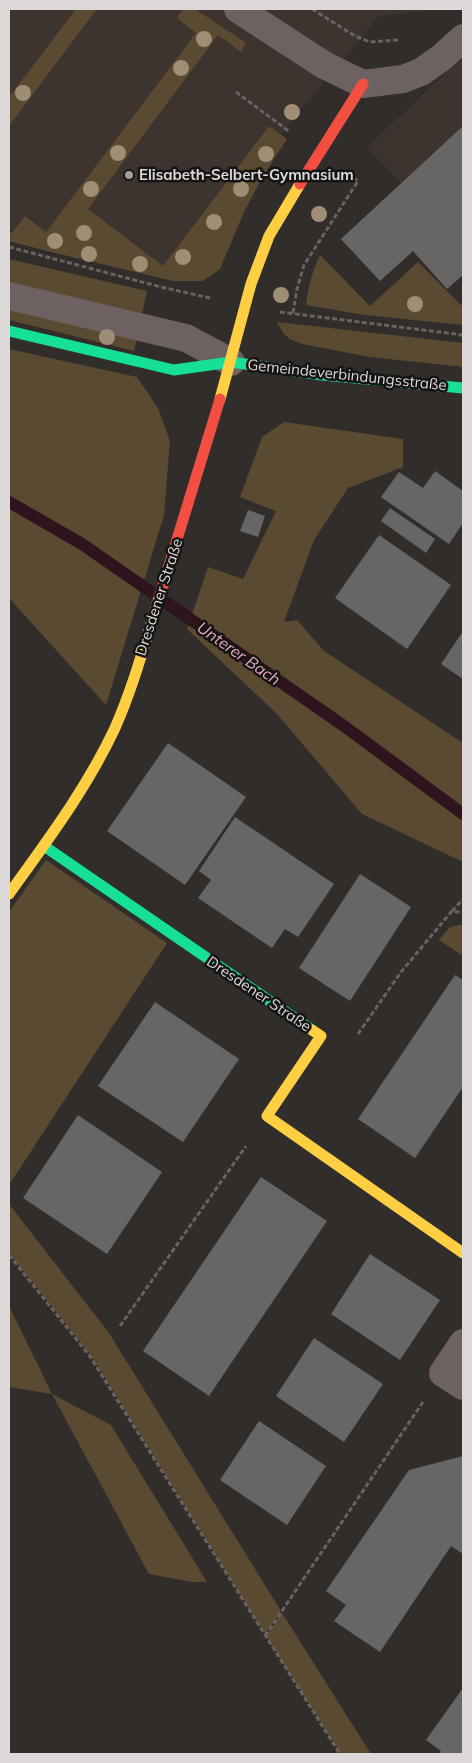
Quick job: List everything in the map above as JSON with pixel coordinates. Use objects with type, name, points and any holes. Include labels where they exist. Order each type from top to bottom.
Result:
[{"type":"street","points":[[238,9],[324,65],[364,84],[403,80],[421,72],[441,58],[463,38]]},
{"type":"street","name":"Dresdener Straße","points":[[9,894],[68,812],[92,772],[115,727],[175,549],[231,362],[251,284],[270,236],[293,194],[364,84]]},
{"type":"street","name":"Gemeindeverbindungsstraße","points":[[9,296],[186,338],[231,362]]},
{"type":"street","name":"Gemeindeverbindungsstraße","points":[[9,331],[174,370],[231,362],[322,375],[463,388]]},
{"type":"street","name":"Dresdener Straße","points":[[44,846],[321,1036],[267,1116]]},
{"type":"street","points":[[267,1116],[463,1253]]},
{"type":"street","points":[[453,1380],[463,1343]]},
{"type":"path","points":[[312,9],[354,36],[370,42],[399,40]]},
{"type":"path","points":[[9,247],[161,288],[246,306],[279,312],[463,335]]},
{"type":"path","points":[[321,1036],[345,1052],[401,972],[463,898]]},
{"type":"path","points":[[452,911],[463,914]]},
{"type":"path","points":[[120,1326],[267,1116]]},
{"type":"path","points":[[9,1255],[89,1355],[340,1754]]},
{"type":"path","points":[[265,1636],[453,1380]]},
{"type":"shaded area","name":"Elisabeth-Selbert-Gymnasium","points":[[9,9],[428,9],[425,11],[379,16],[294,118],[174,272],[9,231]]},
{"type":"shaded area","points":[[76,9],[97,9],[9,126],[9,97]]},
{"type":"shaded area","points":[[183,9],[195,9],[246,43],[241,52],[218,35],[88,209],[163,266],[269,126],[287,139],[263,176],[244,212],[220,269],[202,281],[173,281],[9,241],[9,231],[12,233],[25,216],[46,232],[196,33],[177,18]]},
{"type":"shaded area","points":[[463,57],[463,275],[447,289],[413,252],[380,281],[341,239],[401,183],[367,147]]},
{"type":"shaded area","points":[[320,255],[370,306],[418,262],[463,307],[463,325],[365,315],[306,305],[311,280]]},
{"type":"shaded area","points":[[9,259],[147,291],[142,314],[9,283]]},
{"type":"shaded area","points":[[9,307],[137,337],[134,351],[9,320]]},
{"type":"shaded area","points":[[277,322],[463,343],[463,367],[370,357],[302,344],[290,339],[283,333]]},
{"type":"shaded area","points":[[9,349],[137,377],[158,408],[170,441],[164,515],[106,705],[9,598]]},
{"type":"shaded area","points":[[284,422],[403,439],[403,467],[348,488],[314,540],[284,622],[297,620],[324,651],[463,743],[463,862],[362,814],[277,714],[187,629],[208,567],[243,579],[276,511],[240,497],[262,437]]},
{"type":"shaded area","points":[[46,860],[167,943],[9,1185],[9,912]]},
{"type":"shaded area","points":[[463,924],[463,956],[439,940],[450,927]]},
{"type":"shaded area","points":[[9,1204],[109,1333],[281,1611],[265,1634],[90,1354],[9,1253]]},
{"type":"shaded area","points":[[9,1306],[52,1394],[9,1387]]},
{"type":"shaded area","points":[[52,1394],[111,1425],[207,1582],[192,1582],[149,1574]]},
{"type":"shaded area","points":[[282,1613],[371,1754],[341,1754],[266,1636]]},
{"type":"building","points":[[463,126],[463,275],[447,289],[413,251],[380,281],[341,239]]},
{"type":"building","points":[[435,471],[463,491],[463,523],[449,544],[381,497],[399,472],[423,488]]},
{"type":"building","points":[[390,508],[435,539],[426,553],[381,521]]},
{"type":"building","points":[[248,510],[265,516],[258,537],[240,531]]},
{"type":"building","points":[[379,535],[451,585],[407,649],[335,598]]},
{"type":"building","points":[[463,631],[463,679],[441,664]]},
{"type":"building","points":[[168,743],[246,797],[185,885],[107,831]]},
{"type":"building","points":[[235,817],[334,884],[298,937],[285,929],[272,948],[198,898],[211,880],[199,871]]},
{"type":"building","points":[[360,874],[411,907],[350,1001],[299,968]]},
{"type":"building","points":[[455,975],[463,980],[463,1087],[415,1158],[358,1119]]},
{"type":"building","points":[[155,1002],[239,1059],[183,1142],[98,1086]]},
{"type":"building","points":[[78,1115],[162,1172],[107,1254],[23,1198]]},
{"type":"building","points":[[261,1177],[327,1221],[209,1396],[143,1351]]},
{"type":"building","points":[[370,1254],[440,1300],[400,1360],[331,1314]]},
{"type":"building","points":[[314,1338],[383,1384],[344,1442],[276,1396]]},
{"type":"building","points":[[259,1421],[326,1466],[287,1525],[220,1480]]},
{"type":"building","points":[[463,1456],[463,1554],[451,1546],[380,1652],[334,1621],[346,1605],[326,1591],[409,1470]]},
{"type":"building","points":[[463,1688],[463,1754],[438,1754],[441,1751],[426,1740]]},
{"type":"waterway","name":"Unterer Bach","points":[[9,502],[82,544],[344,726],[463,814]]},
{"type":"traffic: fast","points":[[9,331],[174,370],[231,362],[322,375],[463,388]]},
{"type":"traffic: fast","points":[[44,846],[312,1030]]},
{"type":"traffic: slow","points":[[220,399],[251,284],[269,236],[300,184]]},
{"type":"traffic: slow","points":[[9,894],[66,814],[104,750],[128,695],[160,595]]},
{"type":"traffic: slow","points":[[312,1030],[321,1036],[267,1116],[463,1253]]},
{"type":"traffic: jam","points":[[300,184],[363,84]]},
{"type":"traffic: jam","points":[[160,595],[220,399]]},
{"type":"place","name":"Elisabeth-Selbert-Gymnasium","points":[[129,175]]}]
